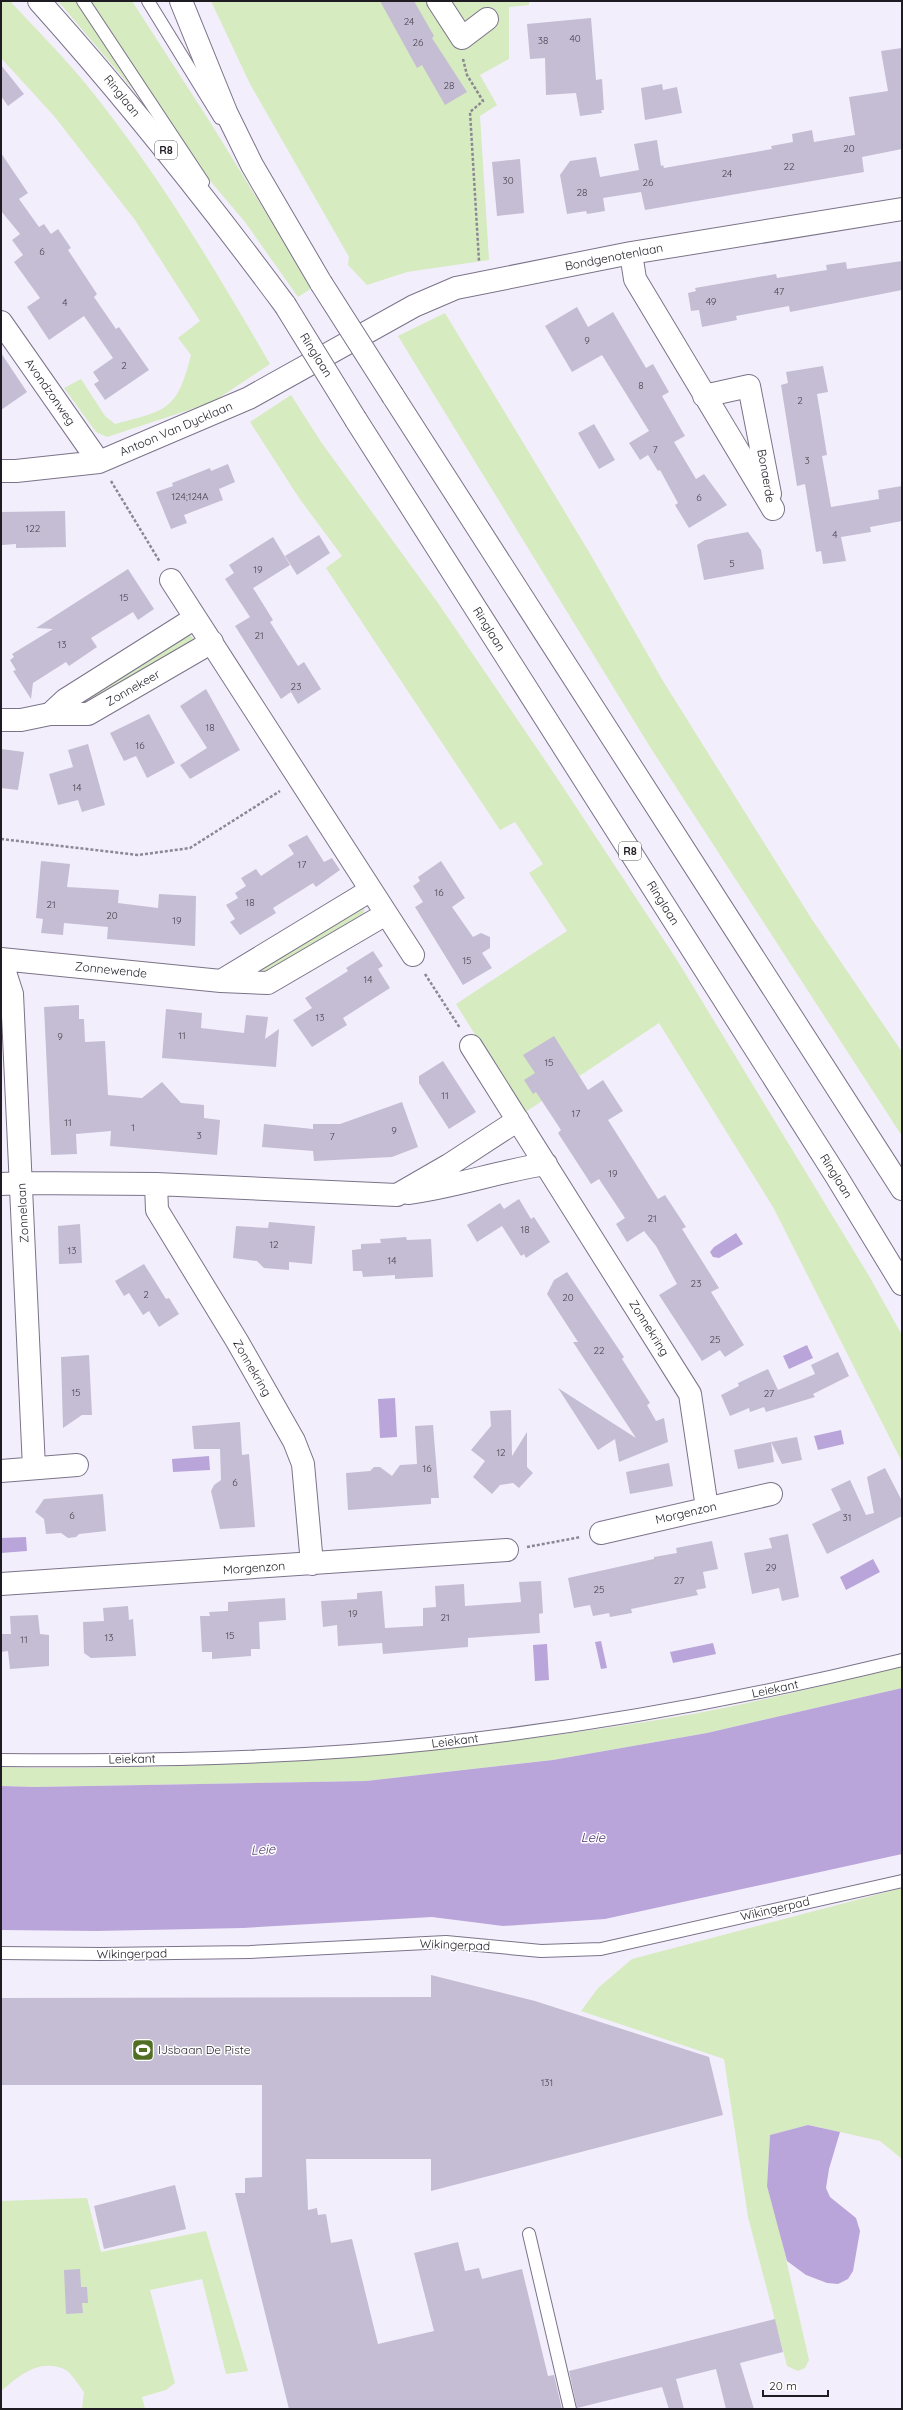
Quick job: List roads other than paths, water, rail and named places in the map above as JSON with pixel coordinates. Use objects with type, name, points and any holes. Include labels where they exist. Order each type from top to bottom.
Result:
[{"type":"main road","name":"Ringlaan","points":[[39,1],[105,74],[184,171],[285,305],[356,420],[835,1174],[902,1284]]},
{"type":"main road","points":[[181,1],[226,112],[252,165],[320,283],[902,1189]]},
{"type":"main road","points":[[438,1],[462,38],[487,19]]},
{"type":"main road","name":"Bondgenotenlaan","points":[[339,347],[414,306],[456,288],[631,253],[902,209]]},
{"type":"main road","name":"Bonaerde","points":[[631,253],[636,279],[704,396],[773,509],[749,386],[704,396]]},
{"type":"main road","name":"Avondzonweg","points":[[1,322],[99,462]]},
{"type":"main road","name":"Antoon Van Dycklaan","points":[[1,471],[16,471],[99,462],[249,398],[339,347]]},
{"type":"main road","points":[[171,580],[300,778],[412,955]]},
{"type":"main road","name":"Zonnekeer","points":[[50,714],[65,700],[195,618]]},
{"type":"main road","name":"Zonnekeer","points":[[1,720],[21,720],[50,714],[88,714],[212,642]]},
{"type":"main road","points":[[222,981],[370,887]]},
{"type":"main road","name":"Zonnewende","points":[[1,960],[222,981],[268,983],[386,914]]},
{"type":"main road","name":"Zonnelaan","points":[[1,960],[12,994],[11,1183],[34,1468]]},
{"type":"main road","name":"Zonnekring","points":[[471,1046],[690,1394],[707,1508]]},
{"type":"main road","points":[[397,1195],[449,1165],[518,1120]]},
{"type":"main road","points":[[11,1183],[156,1184],[397,1195],[442,1189],[517,1168],[546,1164]]},
{"type":"main road","name":"Zonnekring","points":[[156,1184],[157,1210],[237,1341],[294,1441],[303,1464],[312,1564]]},
{"type":"main road","points":[[1,1471],[78,1466]]},
{"type":"main road","name":"Morgenzon","points":[[601,1533],[771,1494]]},
{"type":"main road","name":"Morgenzon","points":[[1,1584],[507,1550]]},
{"type":"lane","points":[[83,1],[285,305]]},
{"type":"lane","points":[[148,1],[320,283]]},
{"type":"lane","name":"Leiekant","points":[[1,1760],[248,1756],[428,1744],[580,1724],[687,1707],[902,1660]]},
{"type":"lane","name":"Wikingerpad","points":[[1,1953],[102,1954],[250,1952],[446,1942],[541,1951],[601,1949],[902,1881]]},
{"type":"lane","points":[[529,2234],[570,2409]]},
{"type":"water","points":[[736,1233],[743,1244],[719,1258],[713,1257],[710,1252],[714,1247]]},
{"type":"water","points":[[807,1345],[813,1358],[789,1369],[783,1356]]},
{"type":"water","points":[[395,1398],[397,1437],[380,1438],[378,1399]]},
{"type":"water","points":[[841,1430],[844,1444],[818,1450],[814,1436]]},
{"type":"water","points":[[209,1456],[210,1470],[173,1472],[172,1459]]},
{"type":"water","points":[[26,1537],[27,1551],[1,1553],[1,1538]]},
{"type":"water","points":[[873,1559],[880,1572],[846,1590],[840,1577]]},
{"type":"water","points":[[601,1641],[607,1668],[601,1669],[595,1642]]},
{"type":"water","points":[[713,1643],[716,1654],[673,1663],[670,1652]]},
{"type":"water","points":[[547,1644],[549,1680],[535,1681],[533,1645]]},
{"type":"water","name":"Leie","points":[[902,1688],[902,1854],[605,1919],[503,1926],[432,1917],[243,1928],[96,1931],[1,1930],[1,1786],[34,1787],[366,1781],[553,1760],[707,1733]]},
{"type":"water","points":[[808,2125],[840,2132],[829,2169],[826,2188],[830,2197],[856,2218],[860,2231],[853,2271],[848,2279],[838,2284],[827,2283],[806,2275],[787,2261],[767,2186],[770,2135]]},
{"type":"place","name":"IJsbaan De Piste","points":[[143,2050]]}]
